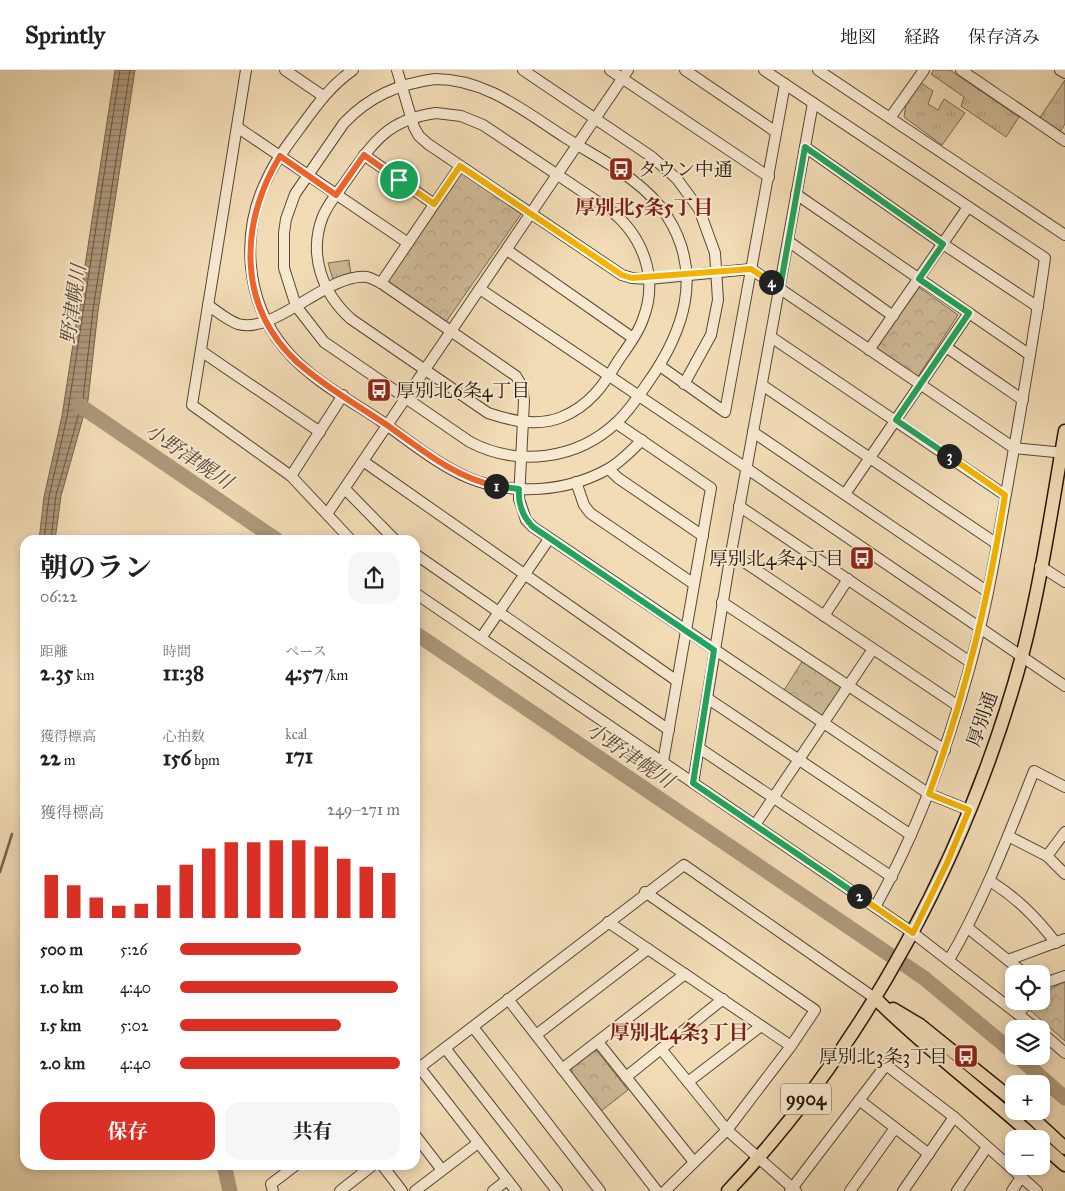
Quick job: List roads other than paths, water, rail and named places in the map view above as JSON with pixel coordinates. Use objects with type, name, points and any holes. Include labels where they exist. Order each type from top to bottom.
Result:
[{"type":"main road","name":"厚別通","points":[[876,999],[913,933],[947,863],[969,810],[1008,702],[1021,657],[1063,452],[1065,431]]},
{"type":"main road","points":[[876,999],[920,1025],[1005,1094]]},
{"type":"main road","points":[[876,999],[911,1035],[984,1092],[1026,1130]]},
{"type":"main road","name":"9904","points":[[728,1191],[759,1159],[814,1088],[876,999]]},
{"type":"main road","points":[[1035,1120],[1065,1148]]},
{"type":"main road","points":[[1050,1152],[1065,1165]]},
{"type":"street","points":[[246,70],[192,405],[290,476],[346,535]]},
{"type":"street","points":[[285,70],[323,96]]},
{"type":"street","points":[[353,70],[323,96],[280,156],[259,199],[250,248],[252,278],[267,320],[277,338],[296,361],[442,464],[468,478],[495,486],[535,489],[576,482],[609,469],[642,440]]},
{"type":"street","points":[[397,70],[411,118],[419,136],[460,166],[622,275],[632,278],[649,278],[751,269],[1014,448],[1063,452]]},
{"type":"street","points":[[523,70],[597,118],[667,169],[687,191],[708,228],[718,272],[718,300],[711,335],[684,384]]},
{"type":"street","points":[[610,70],[625,74],[769,177]]},
{"type":"street","points":[[685,70],[776,132]]},
{"type":"street","points":[[764,70],[1045,258],[1023,400],[980,629],[945,750],[929,794],[892,877],[875,907]]},
{"type":"street","points":[[818,70],[1065,236]]},
{"type":"street","points":[[890,118],[924,70]]},
{"type":"street","points":[[961,70],[1065,141]]},
{"type":"street","points":[[1060,70],[1065,73]]},
{"type":"street","points":[[327,514],[625,74]]},
{"type":"street","points":[[434,79],[471,83],[499,94],[631,179],[657,203],[675,231],[686,275],[685,310],[672,345],[638,397],[616,423],[596,438],[568,451],[553,455],[521,456],[484,449],[470,442],[324,342],[296,306],[284,268],[284,233],[295,194],[353,113],[376,95],[402,86],[434,79]]},
{"type":"street","points":[[660,366],[725,412],[785,84]]},
{"type":"street","points":[[693,783],[730,553],[813,103]]},
{"type":"street","points":[[436,113],[461,116],[472,120],[558,175],[610,210],[628,226],[644,254],[649,278],[647,308],[633,338],[593,398],[571,413],[548,421],[523,422],[488,413],[351,319],[335,303],[327,290],[318,264],[318,240],[324,216],[364,155],[372,143],[389,129],[411,118],[436,113]]},
{"type":"street","points":[[237,127],[408,243]]},
{"type":"street","points":[[805,147],[943,244],[1038,307]]},
{"type":"street","points":[[364,155],[434,204]]},
{"type":"street","points":[[381,283],[460,166]]},
{"type":"street","points":[[796,194],[1030,356]]},
{"type":"street","points":[[869,350],[968,207]]},
{"type":"street","points":[[788,241],[893,316]]},
{"type":"street","points":[[506,250],[633,338]]},
{"type":"street","points":[[208,305],[240,324],[252,324],[267,320],[356,277],[368,277],[381,283],[452,330],[516,376],[522,386],[524,401],[519,499],[526,520],[549,539],[929,794],[969,810]]},
{"type":"street","points":[[480,289],[1065,686]]},
{"type":"street","points":[[845,494],[969,313]]},
{"type":"street","points":[[770,337],[1005,495]]},
{"type":"street","points":[[946,347],[1023,400]]},
{"type":"street","points":[[201,351],[320,432]]},
{"type":"street","points":[[762,384],[997,544]]},
{"type":"street","points":[[290,476],[343,395]]},
{"type":"street","points":[[616,423],[711,488],[663,762]]},
{"type":"street","points":[[753,432],[988,592]]},
{"type":"street","points":[[363,461],[677,681]]},
{"type":"street","points":[[609,469],[618,478],[703,536]]},
{"type":"street","points":[[576,482],[584,505],[590,513],[694,584]]},
{"type":"street","points":[[345,489],[390,535]]},
{"type":"street","points":[[739,506],[970,662]]},
{"type":"street","points":[[481,638],[549,539]]},
{"type":"street","points":[[730,553],[958,706]]},
{"type":"street","points":[[420,557],[669,730]]},
{"type":"street","points":[[1040,566],[1065,582]]},
{"type":"street","points":[[824,616],[848,579]]},
{"type":"street","points":[[420,596],[913,933],[1027,1020]]},
{"type":"street","points":[[722,602],[945,750]]},
{"type":"street","points":[[755,825],[873,649]]},
{"type":"street","points":[[707,698],[910,835]]},
{"type":"street","points":[[699,748],[892,877]]},
{"type":"street","points":[[949,960],[968,928],[990,881],[1034,771],[1065,787]]},
{"type":"street","points":[[1047,856],[1065,832]]},
{"type":"street","points":[[1008,836],[1047,856],[1065,874]]},
{"type":"street","points":[[420,1068],[645,892],[684,864],[876,999]]},
{"type":"street","points":[[990,881],[1014,896],[1060,941],[1008,960]]},
{"type":"street","points":[[645,892],[814,1010],[791,1046],[727,1130],[665,1191]]},
{"type":"street","points":[[608,922],[791,1046]]},
{"type":"street","points":[[968,928],[1014,965]]},
{"type":"street","points":[[536,1035],[648,949]]},
{"type":"street","points":[[562,1069],[685,974]]},
{"type":"street","points":[[1050,982],[1065,976]]},
{"type":"street","points":[[508,999],[657,1191]]},
{"type":"street","points":[[626,1077],[723,999]]},
{"type":"street","points":[[688,1082],[762,1026]]},
{"type":"street","points":[[473,1027],[600,1191]]},
{"type":"street","points":[[1050,1040],[1065,1053]]},
{"type":"street","points":[[598,1042],[694,1162]]},
{"type":"street","points":[[446,1048],[557,1191]]},
{"type":"street","points":[[661,1049],[727,1130],[793,1190],[886,1065],[954,1117],[1037,1191]]},
{"type":"street","points":[[420,1072],[516,1191]]},
{"type":"street","points":[[859,1100],[928,1154]]},
{"type":"street","points":[[903,1191],[954,1117]]},
{"type":"street","points":[[850,1191],[895,1128]]},
{"type":"street","points":[[420,1141],[442,1170]]},
{"type":"street","points":[[415,1191],[478,1143]]},
{"type":"street","points":[[957,1191],[987,1147]]},
{"type":"street","points":[[272,1191],[271,1184],[289,1170]]},
{"type":"street","points":[[340,1191],[367,1170]]},
{"type":"street","points":[[386,1170],[402,1191]]},
{"type":"street","points":[[1012,1191],[1021,1177]]},
{"type":"street","points":[[493,1191],[507,1180]]},
{"type":"water","points":[[115,70],[135,70],[98,311],[88,400],[61,496],[56,535],[40,535],[44,497],[62,416]]},
{"type":"waterway","name":"小野津幌川","points":[[79,405],[270,535]]},
{"type":"waterway","name":"小野津幌川","points":[[420,636],[924,978],[1005,1046]]},
{"type":"waterway","points":[[0,872],[12,834]]},
{"type":"waterway","name":"小野津幌川","points":[[1027,1065],[1065,1098]]},
{"type":"waterway","name":"野津幌川","points":[[225,1170],[230,1191]]},
{"type":"place","name":"タウン中通","points":[[621,169]]},
{"type":"place","name":"厚別北6条4丁目","points":[[379,390]]},
{"type":"place","name":"厚別北4条4丁目","points":[[862,558]]},
{"type":"place","name":"厚別北3条3丁目","points":[[966,1056]]},
{"type":"district","name":"厚別北5条5丁目","points":[[644,207]]},
{"type":"district","name":"厚別北4条3丁目","points":[[679,1032]]}]
